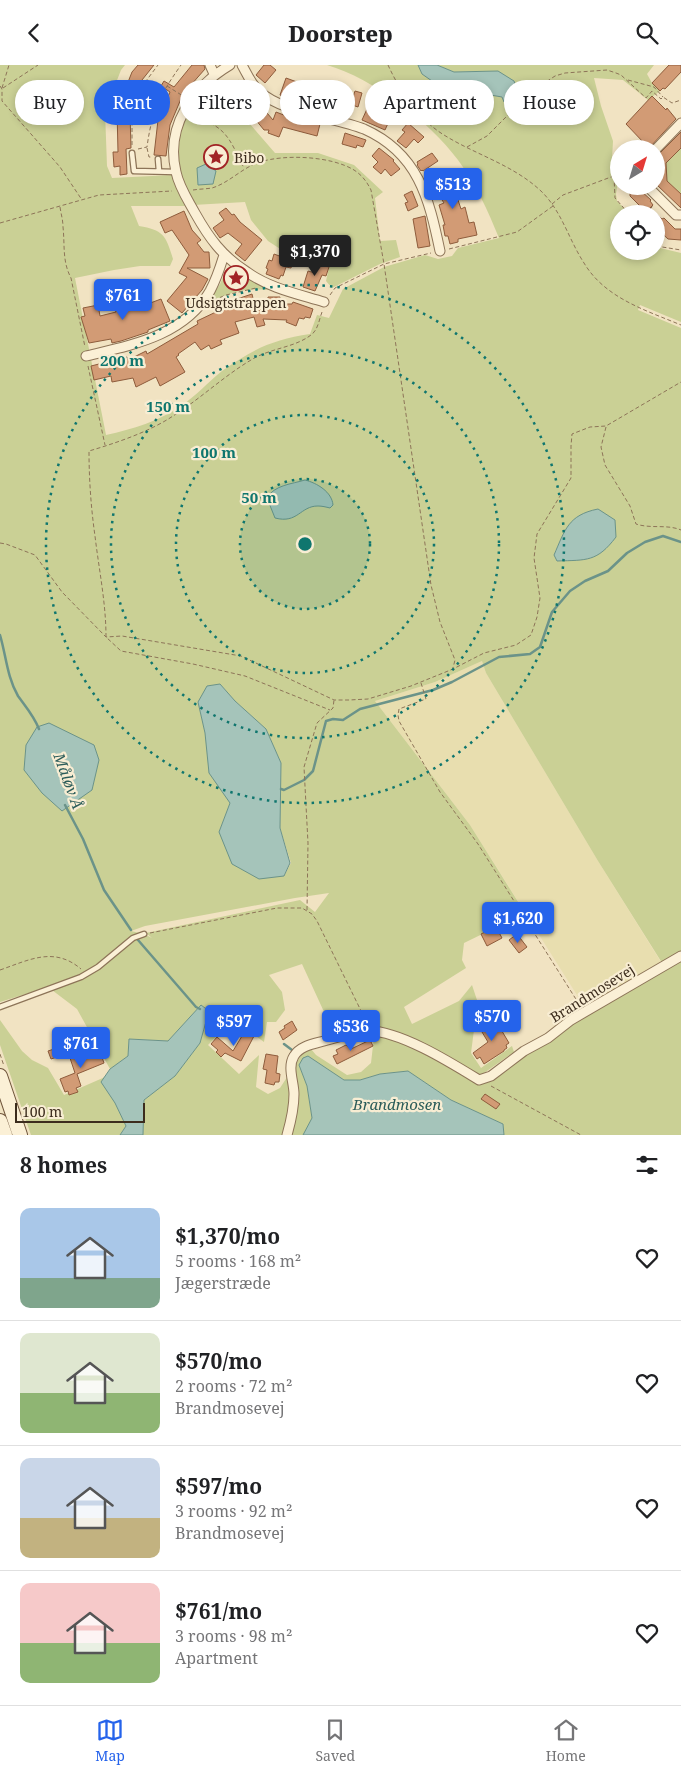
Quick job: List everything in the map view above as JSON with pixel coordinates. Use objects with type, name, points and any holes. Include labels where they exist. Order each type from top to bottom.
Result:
[{"type":"main road","points":[[0,1076],[20,1135]]},
{"type":"main road","points":[[0,1121],[5,1135]]},
{"type":"street","points":[[210,65],[214,74]]},
{"type":"street","points":[[208,80],[230,65]]},
{"type":"street","points":[[242,65],[258,90],[267,97],[288,107],[364,129],[377,135],[396,149],[413,169],[426,194],[433,215],[440,251]]},
{"type":"street","points":[[180,120],[174,150],[176,172],[183,192],[208,236],[224,255],[248,273],[277,288],[324,302]]},
{"type":"street","points":[[665,140],[681,123]]},
{"type":"street","points":[[655,195],[676,215],[681,215]]},
{"type":"street","points":[[86,356],[141,343],[166,333],[197,307],[209,293],[224,255]]},
{"type":"street","name":"Brandmosevej","points":[[479,1080],[491,1076],[524,1051],[548,1038],[584,1012],[681,956]]},
{"type":"street","points":[[286,1135],[292,1118],[294,1093],[291,1067],[293,1056],[302,1047],[349,1034],[370,1031],[392,1035],[434,1053],[479,1080]]},
{"type":"lane","points":[[132,153],[134,171],[176,172]]},
{"type":"lane","points":[[158,159],[159,171]]},
{"type":"lane","points":[[0,1007],[80,977],[98,967],[133,938],[144,933]]},
{"type":"path","points":[[9,65],[2,89],[1,102],[60,167],[82,200]]},
{"type":"path","points":[[2,89],[38,65]]},
{"type":"path","points":[[147,80],[158,65]]},
{"type":"path","points":[[170,80],[181,65]]},
{"type":"path","points":[[388,65],[402,92],[421,115],[442,134],[507,167],[542,192],[562,220],[584,263],[602,285],[623,301],[681,325]]},
{"type":"path","points":[[466,147],[487,136],[531,91],[555,76],[565,73],[607,70],[621,75],[646,98],[652,91],[661,99],[663,97]]},
{"type":"path","points":[[625,78],[654,87],[672,103],[681,100]]},
{"type":"path","points":[[132,125],[132,149],[147,147],[150,125]]},
{"type":"path","points":[[215,125],[229,137],[245,169]]},
{"type":"path","points":[[0,223],[99,195],[183,192],[214,187],[260,162],[278,159],[301,158],[332,161],[354,170],[366,180],[371,190],[384,264],[431,585],[440,623],[455,660],[453,669]]},
{"type":"path","points":[[552,204],[563,195],[610,177]]},
{"type":"path","points":[[653,205],[659,199]]},
{"type":"path","points":[[60,206],[64,228],[64,258],[66,269],[72,278]]},
{"type":"path","points":[[106,637],[106,615],[95,536],[89,451],[152,428],[172,417],[252,359],[272,349],[297,343],[313,335],[324,302],[335,288],[384,264],[517,232],[554,207]]},
{"type":"path","points":[[665,247],[681,250]]},
{"type":"path","points":[[197,307],[226,295],[250,288],[259,288]]},
{"type":"path","points":[[106,637],[122,636],[241,656],[334,700],[368,699],[421,682],[453,669],[484,653],[516,645],[531,635],[537,617],[540,598],[534,558],[537,534],[571,478],[572,434],[590,427],[606,426],[681,381]]},
{"type":"path","points":[[606,426],[601,447],[605,465],[630,506],[636,525],[642,527],[673,527],[681,530]]},
{"type":"path","points":[[0,543],[35,555],[62,592],[121,651],[246,676],[330,710]]},
{"type":"path","points":[[421,682],[426,699],[399,709],[399,721],[440,793],[478,844],[584,1012]]},
{"type":"path","points":[[307,911],[308,843],[304,767],[317,723],[333,708],[334,700]]},
{"type":"path","points":[[144,933],[277,908],[302,908],[317,921],[370,1031]]},
{"type":"path","points":[[0,969],[38,957],[51,956],[63,958],[87,973]]},
{"type":"path","points":[[479,1080],[581,1135]]},
{"type":"shaded area","points":[[482,661],[486,673],[598,861],[664,967],[587,1011],[470,825],[375,701],[435,682]]},
{"type":"green space","points":[[0,65],[125,65],[117,80],[94,80],[94,125],[106,125],[107,166],[112,178],[172,175],[185,206],[131,206],[139,226],[154,230],[163,235],[173,259],[170,266],[140,266],[75,278],[106,435],[145,424],[173,411],[192,398],[222,371],[253,351],[274,342],[310,334],[317,315],[329,318],[343,289],[384,267],[425,255],[438,259],[452,256],[458,248],[499,238],[476,188],[458,160],[426,125],[494,125],[494,96],[502,97],[504,101],[498,71],[454,72],[437,65],[654,65],[647,74],[660,91],[648,100],[623,80],[594,78],[613,140],[610,140],[610,195],[616,195],[617,201],[621,205],[610,205],[610,260],[665,260],[665,249],[681,253],[681,322],[640,305],[638,310],[681,328],[681,1135],[504,1135],[503,1124],[451,1100],[408,1071],[380,1074],[360,1080],[344,1080],[308,1056],[299,1065],[307,1086],[312,1118],[305,1135],[143,1135],[144,1100],[175,1076],[200,1043],[209,1011],[201,1005],[168,1041],[129,1039],[128,1056],[110,1069],[77,1009],[48,987],[0,1002]],"holes":[[[482,661],[486,673],[598,861],[664,966],[572,1021],[550,1040],[515,1062],[493,1081],[484,1073],[514,1052],[512,1046],[481,1068],[471,1053],[475,1022],[491,1013],[478,1003],[472,985],[459,1001],[412,1024],[404,1007],[466,968],[462,960],[464,943],[525,913],[470,825],[375,701],[435,682]],[[220,684],[235,701],[266,729],[281,763],[280,828],[291,863],[284,876],[219,832],[230,803],[205,733],[198,702]],[[329,893],[315,912],[300,900],[146,933],[152,938],[131,931],[145,926]],[[302,964],[331,1027],[375,1028],[371,1063],[361,1072],[347,1075],[316,1055],[311,1049],[304,1051],[280,1088],[268,1094],[256,1087],[259,1055],[239,1074],[208,1045],[229,1024],[249,1031],[264,1042],[267,1022],[276,1022],[285,1010],[282,992],[269,975]]]},
{"type":"green space","points":[[327,65],[418,65],[422,74],[431,80],[365,81]]},
{"type":"green space","points":[[182,125],[251,125],[275,153],[318,153],[354,165],[383,192],[375,198],[380,241],[396,240],[400,257],[380,264],[332,288],[326,281],[330,263],[312,263],[294,258],[268,241],[251,220],[245,202],[193,205],[181,180],[178,151]]},
{"type":"green space","points":[[681,148],[681,194],[667,181],[666,163]]},
{"type":"green space","points":[[228,268],[269,290],[235,292],[205,307]]},
{"type":"green space","points":[[0,1020],[22,1051],[32,1060],[48,1068],[64,1095],[105,1077],[101,1082],[115,1103],[126,1126],[120,1135],[31,1135],[0,1045]]},
{"type":"water","points":[[418,65],[437,65],[454,72],[498,71],[512,80],[504,80],[504,102],[502,97],[494,96],[494,80],[431,80],[422,74]]},
{"type":"water","points":[[206,164],[216,171],[213,184],[198,185],[197,168]]},
{"type":"water","points":[[305,480],[314,483],[327,492],[333,505],[330,508],[312,507],[289,519],[275,518],[267,498],[270,494],[284,486]]},
{"type":"water","points":[[598,509],[615,520],[616,537],[603,551],[591,558],[557,561],[554,555],[569,525],[580,515]]},
{"type":"water","points":[[220,684],[235,701],[266,729],[281,763],[280,828],[290,863],[284,876],[259,879],[232,864],[219,832],[230,803],[209,773],[205,733],[198,702],[207,686]]},
{"type":"water","points":[[49,723],[94,745],[99,760],[92,790],[62,811],[42,793],[24,770],[26,745],[37,727]]},
{"type":"water","points":[[201,1005],[209,1011],[200,1043],[175,1076],[144,1100],[143,1135],[120,1135],[126,1126],[115,1103],[101,1082],[110,1069],[128,1056],[129,1039],[168,1041]]},
{"type":"water","name":"Brandmosen","points":[[308,1056],[344,1080],[360,1080],[380,1074],[408,1071],[451,1100],[503,1124],[504,1135],[303,1135],[312,1118],[307,1086],[299,1065],[303,1058]]},
{"type":"building","points":[[138,65],[154,65],[142,80],[129,80]]},
{"type":"building","points":[[192,65],[204,65],[205,69],[195,80],[180,80],[180,101],[170,125],[170,85],[174,87]]},
{"type":"building","points":[[264,65],[270,65],[276,70],[268,80],[262,80],[256,75]]},
{"type":"building","points":[[669,65],[681,65],[681,72],[665,89],[663,88],[660,91],[652,83]]},
{"type":"building","points":[[355,91],[362,93],[358,107],[355,106]]},
{"type":"building","points":[[652,96],[666,110],[667,108],[676,119],[656,140],[641,140],[626,124]]},
{"type":"building","points":[[276,112],[280,114],[280,125],[320,125],[317,136],[283,127],[279,137],[268,133],[269,130],[264,130],[260,125],[270,125],[270,116],[273,120]]},
{"type":"building","points":[[117,125],[130,125],[131,148],[126,149],[127,174],[120,175],[120,166],[114,167],[113,152],[118,152]]},
{"type":"building","points":[[157,125],[170,125],[166,156],[154,155]]},
{"type":"building","points":[[374,125],[387,125],[385,130]]},
{"type":"building","points":[[406,125],[410,125],[424,137],[418,143],[414,139],[406,148],[397,141],[405,132],[402,130]]},
{"type":"building","points":[[681,132],[681,148],[666,163],[667,181],[681,194],[681,208],[665,193],[665,148]]},
{"type":"building","points":[[345,133],[366,140],[363,147],[357,145],[356,148],[342,144]]},
{"type":"building","points":[[379,148],[394,160],[400,169],[391,176],[385,169],[381,174],[373,167],[378,162],[372,156]]},
{"type":"building","points":[[432,153],[438,161],[421,171],[417,162]]},
{"type":"building","points":[[455,173],[461,183],[454,188],[461,209],[465,207],[469,223],[474,222],[477,235],[458,239],[458,242],[450,244],[448,236],[445,236],[443,225],[445,225],[439,205],[444,203],[430,181],[440,175],[443,180]]},
{"type":"building","points":[[412,191],[418,206],[408,211],[405,203],[408,202],[404,195]]},
{"type":"building","points":[[646,195],[653,205],[639,205],[630,196]]},
{"type":"building","points":[[226,208],[262,240],[245,261],[235,253],[242,244],[228,233],[220,238],[213,228],[224,220],[219,213]]},
{"type":"building","points":[[184,211],[192,230],[201,240],[197,243],[204,252],[209,252],[210,268],[187,268],[208,279],[202,290],[182,313],[167,301],[187,277],[179,273],[189,255],[172,230],[165,233],[160,222]]},
{"type":"building","points":[[425,216],[430,246],[418,248],[413,219]]},
{"type":"building","points":[[665,219],[675,229],[681,229],[681,240],[668,239],[665,236]]},
{"type":"building","points":[[274,254],[293,261],[291,268],[286,267],[283,276],[281,275],[279,279],[266,274],[269,260],[272,261]]},
{"type":"building","points":[[318,264],[329,267],[326,276],[322,275],[315,291],[303,287],[308,271],[315,273]]},
{"type":"building","points":[[252,294],[256,311],[267,308],[268,297],[280,297],[279,304],[292,304],[293,302],[313,309],[310,318],[299,318],[296,326],[286,322],[287,320],[263,319],[265,325],[257,327],[254,317],[235,322],[239,333],[220,340],[222,344],[211,349],[209,345],[201,350],[195,342],[176,357],[185,372],[160,386],[156,377],[136,387],[133,378],[112,382],[111,376],[94,380],[91,366],[127,357],[128,360],[146,351],[147,354],[198,324],[197,321],[218,311],[216,306]]},
{"type":"building","points":[[161,299],[170,321],[148,330],[148,332],[121,341],[112,343],[111,339],[89,343],[81,317],[85,316],[83,308],[98,305],[100,316],[116,312],[114,306],[127,303],[128,307],[145,302],[145,305]]},
{"type":"building","points":[[496,927],[502,938],[487,946],[481,934]]},
{"type":"building","points":[[517,934],[527,947],[519,953],[509,940]]},
{"type":"building","points":[[492,1019],[494,1022],[496,1021],[509,1043],[504,1051],[484,1064],[480,1057],[477,1059],[473,1053],[488,1042],[479,1027]]},
{"type":"building","points":[[292,1021],[297,1030],[283,1040],[279,1032]]},
{"type":"building","points":[[245,1031],[254,1036],[241,1061],[225,1053],[221,1057],[216,1052],[218,1050],[211,1044],[217,1037],[233,1051]]},
{"type":"building","points":[[370,1040],[373,1046],[337,1064],[333,1056],[338,1054],[336,1050],[346,1045],[351,1049]]},
{"type":"building","points":[[60,1043],[62,1047],[67,1045],[69,1053],[51,1059],[48,1051],[54,1049],[53,1045]]},
{"type":"building","points":[[99,1049],[104,1063],[77,1074],[81,1086],[76,1088],[78,1092],[69,1095],[68,1091],[65,1092],[60,1079],[75,1073],[70,1058]]},
{"type":"building","points":[[266,1054],[278,1056],[276,1073],[280,1074],[279,1082],[275,1082],[274,1085],[265,1083],[267,1070],[263,1069]]},
{"type":"building","points":[[485,1094],[500,1104],[496,1109],[481,1099]]},
{"type":"waterway","points":[[281,789],[284,790],[304,780],[313,771],[326,721],[333,719],[343,720],[360,709],[433,690],[499,657],[530,654],[540,647],[552,612],[570,591],[585,581],[608,571],[627,553],[645,542],[663,536],[681,542]]},
{"type":"waterway","name":"Måløv Å","points":[[0,635],[14,689],[39,729]]},
{"type":"waterway","name":"Måløv Å","points":[[65,805],[83,839],[104,890],[131,930]]},
{"type":"waterway","name":"Måløv Å","points":[[138,940],[196,1007],[200,1009]]},
{"type":"waterway","name":"Måløv Å","points":[[207,1014],[213,1017]]},
{"type":"waterway","name":"Måløv Å","points":[[284,1044],[292,1050]]},
{"type":"place","name":"Bibo","points":[[216,157]]},
{"type":"place","name":"Udsigtstrappen","points":[[236,278]]}]
